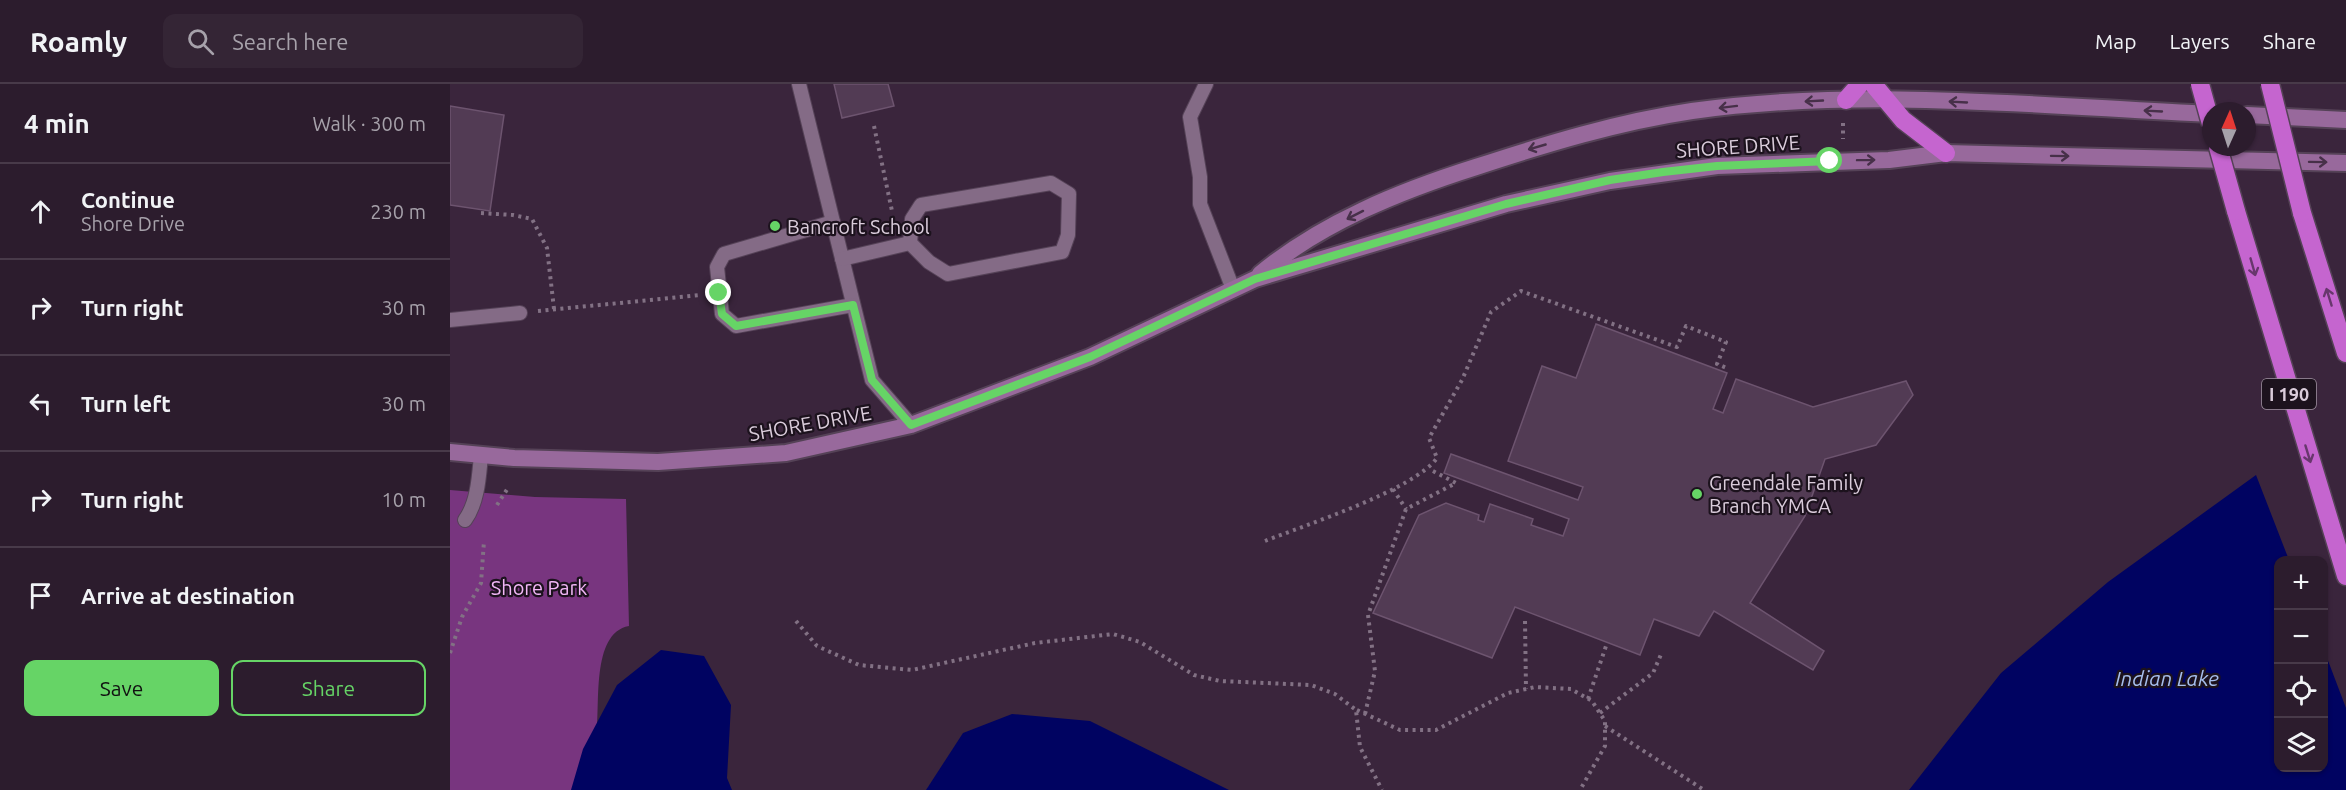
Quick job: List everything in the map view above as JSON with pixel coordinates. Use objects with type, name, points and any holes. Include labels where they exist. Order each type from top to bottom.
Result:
[{"type":"highway","points":[[1846,100],[1860,84]]},
{"type":"highway","points":[[1873,84],[1903,120],[1946,153]]},
{"type":"highway","points":[[2200,84],[2205,102]]},
{"type":"highway","points":[[2270,84],[2302,213],[2346,353]]},
{"type":"highway","name":"I 190","points":[[2221,156],[2346,576]]},
{"type":"main road","name":"SHORE DRIVE","points":[[1255,279],[1287,252],[1358,213],[1408,190],[1513,154],[1630,123],[1690,112],[1741,105],[1884,99],[2202,114]]},
{"type":"main road","points":[[2256,115],[2346,120]]},
{"type":"main road","name":"SHORE DRIVE","points":[[450,452],[658,462],[722,459],[786,453],[911,425],[1090,357],[1255,279],[1506,204],[1610,180],[1717,166],[1889,159],[1946,153],[2346,163]]},
{"type":"lane","points":[[799,84],[872,380],[911,425]]},
{"type":"lane","points":[[1206,84],[1190,117],[1200,177],[1200,204],[1233,289]]},
{"type":"lane","points":[[1051,183],[1070,194],[1068,235],[1062,252],[948,274],[904,244],[912,219],[921,205],[1051,183]]},
{"type":"lane","points":[[833,222],[724,254],[717,267],[722,314],[736,326],[853,305]]},
{"type":"lane","points":[[842,260],[904,244]]},
{"type":"lane","points":[[450,320],[520,313]]},
{"type":"lane","points":[[465,520],[470,513],[478,484],[481,455]]},
{"type":"path","points":[[1843,119],[1843,143]]},
{"type":"path","points":[[874,126],[904,244]]},
{"type":"path","points":[[481,213],[532,219],[547,248],[554,309]]},
{"type":"path","points":[[1265,542],[1393,489],[1429,469],[1437,458],[1429,438],[1462,380],[1491,312],[1521,291],[1677,347],[1686,326],[1726,342],[1718,364],[1729,369]]},
{"type":"path","points":[[520,313],[719,293]]},
{"type":"path","points":[[1365,714],[1374,671],[1368,615],[1406,509],[1456,483],[1429,469]]},
{"type":"path","points":[[492,513],[508,488]]},
{"type":"path","points":[[1393,489],[1406,509]]},
{"type":"path","points":[[450,653],[462,617],[481,583],[484,542]]},
{"type":"path","points":[[796,621],[817,646],[859,665],[912,670],[1035,644],[1113,634],[1140,642],[1194,675],[1220,681],[1311,684],[1335,694],[1356,710],[1400,730],[1436,730],[1508,693],[1526,689],[1571,689],[1592,701],[1605,726],[1605,746],[1580,790]]},
{"type":"path","points":[[1525,621],[1526,689]]},
{"type":"path","points":[[1588,699],[1606,646]]},
{"type":"path","points":[[1600,713],[1653,674],[1662,652]]},
{"type":"path","points":[[1356,710],[1360,747],[1382,790]]},
{"type":"path","points":[[1605,726],[1704,790]]},
{"type":"green space","name":"Shore Park","points":[[450,490],[535,497],[626,499],[629,626],[617,632],[608,642],[603,656],[598,690],[596,735],[582,790],[450,790]]},
{"type":"water","name":"Indian Lake","points":[[2256,475],[2287,556],[2274,556],[2274,772],[2328,772],[2328,661],[2346,708],[2346,790],[1909,790],[2001,673],[2108,582]]},
{"type":"water","points":[[661,650],[704,656],[731,705],[727,778],[732,790],[571,790],[583,749],[617,685]]},
{"type":"water","points":[[1012,714],[1090,721],[1229,790],[926,790],[963,733]]},
{"type":"building","points":[[834,84],[888,84],[894,106],[842,118]]},
{"type":"building","points":[[450,106],[504,115],[490,211],[450,205]]},
{"type":"building","name":"Greendale Family Branch YMCA","points":[[1596,324],[1727,373],[1713,409],[1723,413],[1736,379],[1813,407],[1906,381],[1913,395],[1876,445],[1825,459],[1805,516],[1750,603],[1824,651],[1813,670],[1714,611],[1699,636],[1654,619],[1640,655],[1515,607],[1492,658],[1373,613],[1419,515],[1446,503],[1479,515],[1478,520],[1484,522],[1490,504],[1533,519],[1531,525],[1563,536],[1569,519],[1444,473],[1451,454],[1578,500],[1583,487],[1508,461],[1542,366],[1576,378]]},
{"type":"place","name":"Bancroft School","points":[[775,226]]},
{"type":"place","name":"Greendale Family Branch YMCA","points":[[1697,494]]},
{"type":"route","points":[[719,293],[722,314],[736,326],[853,305],[872,380],[911,425],[1090,357],[1255,279],[1506,204],[1610,180],[1663,172],[1773,162],[1830,161]]}]
